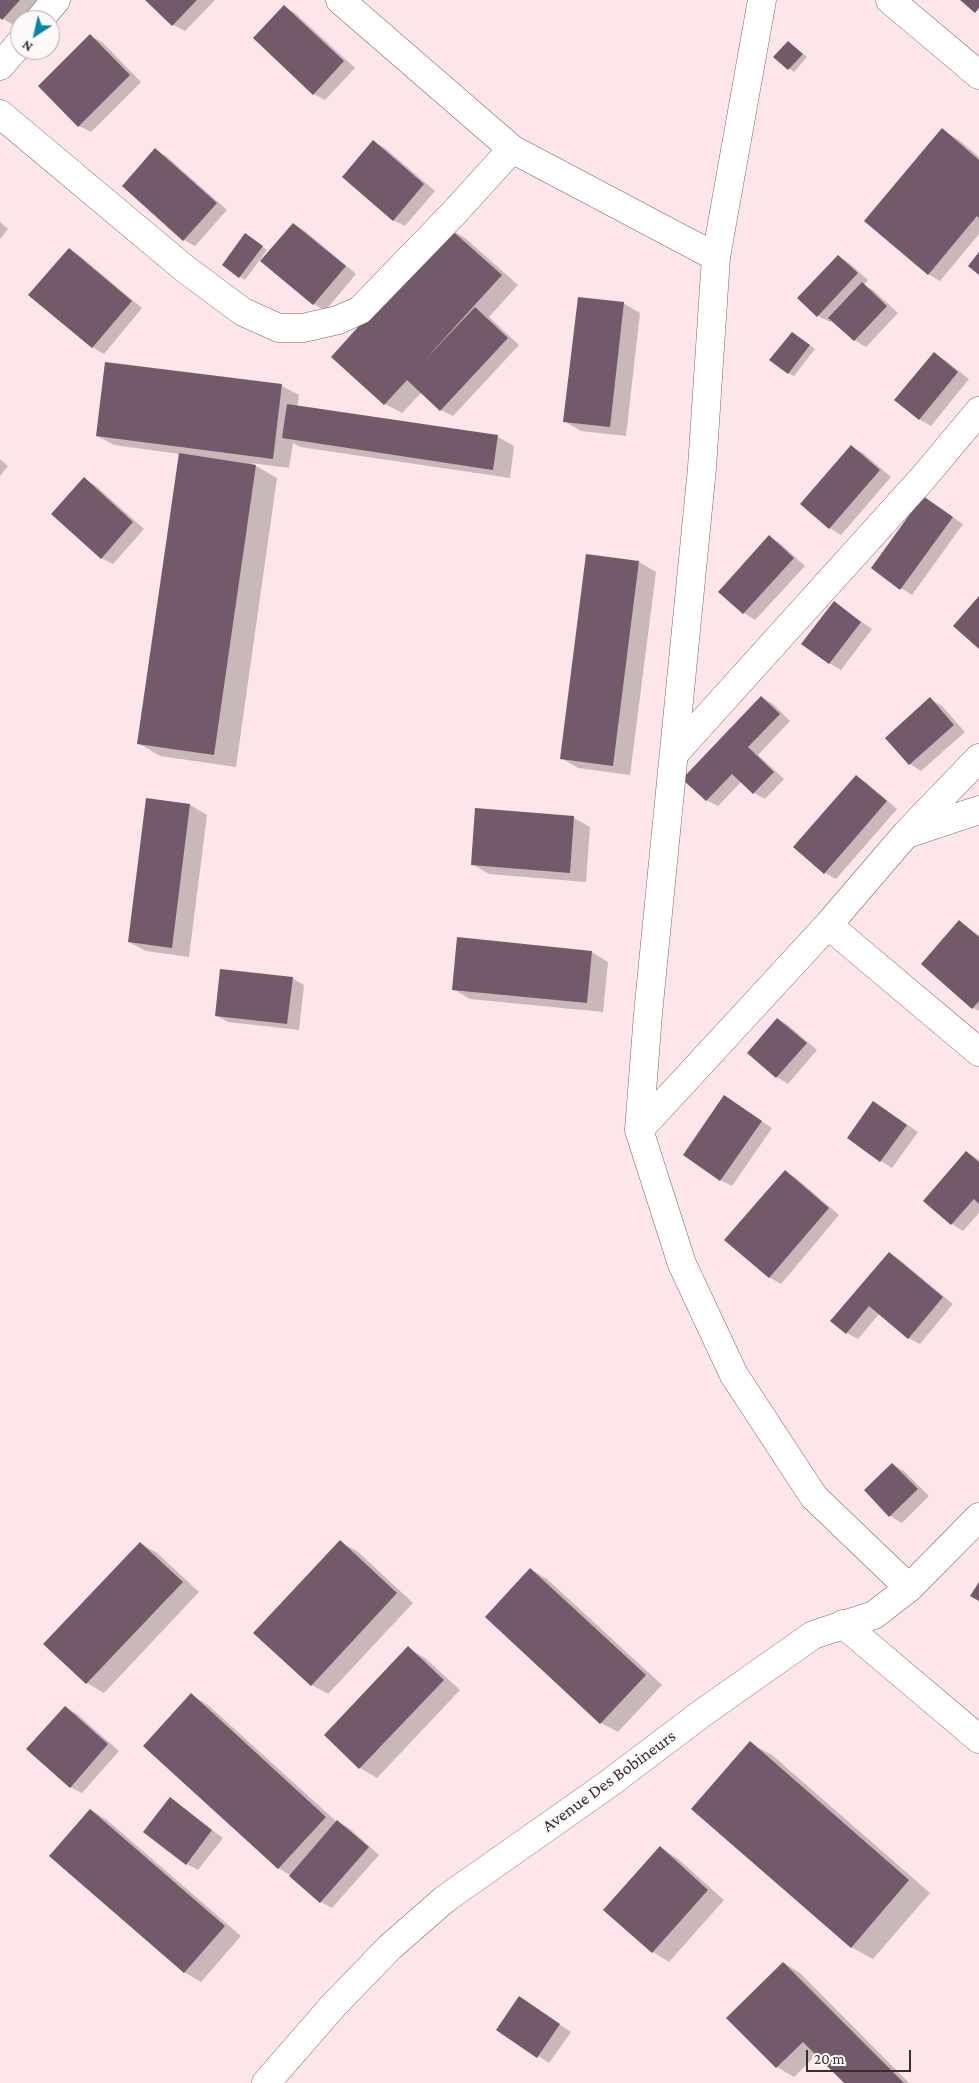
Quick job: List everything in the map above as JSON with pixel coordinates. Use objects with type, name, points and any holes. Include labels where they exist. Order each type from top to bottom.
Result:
[{"type":"street","points":[[48,10],[56,0]]},
{"type":"street","points":[[340,0],[512,149],[716,257]]},
{"type":"street","points":[[762,0],[716,257],[702,468],[649,1005],[639,1130],[682,1264],[734,1375],[814,1497],[909,1588]]},
{"type":"street","points":[[890,0],[975,65]]},
{"type":"street","points":[[0,66],[10,54]]},
{"type":"street","points":[[0,114],[184,268],[243,312],[279,328],[303,328],[338,320],[360,310],[512,149]]},
{"type":"street","points":[[674,754],[923,478],[979,411]]},
{"type":"street","points":[[639,1130],[828,925],[906,834],[979,758]]},
{"type":"street","points":[[906,834],[979,810]]},
{"type":"street","points":[[828,925],[979,1052]]},
{"type":"street","name":"Avenue Des Bobineurs","points":[[266,2083],[333,2006],[371,1966],[390,1947],[445,1900],[607,1785],[700,1714],[813,1635],[874,1615],[909,1588],[979,1517]]},
{"type":"street","points":[[844,1624],[979,1739]]},
{"type":"building","points":[[0,0],[20,0],[2,20],[0,18]]},
{"type":"building","points":[[145,0],[197,0],[172,26]]},
{"type":"building","points":[[960,0],[979,0],[979,8],[975,13]]},
{"type":"building","points":[[284,5],[344,61],[313,95],[253,38]]},
{"type":"building","points":[[90,34],[130,75],[78,127],[38,86]]},
{"type":"building","points":[[788,41],[803,54],[788,70],[773,57]]},
{"type":"building","points":[[942,128],[979,160],[979,218],[977,216],[928,275],[864,221]]},
{"type":"building","points":[[373,140],[424,184],[393,221],[342,177]]},
{"type":"building","points":[[155,148],[217,203],[183,241],[122,186]]},
{"type":"building","points":[[293,223],[346,266],[313,305],[260,261]]},
{"type":"building","points":[[448,227],[502,275],[422,363],[475,307],[508,338],[440,411],[407,380],[384,405],[331,357]]},
{"type":"building","points":[[245,233],[263,246],[239,278],[222,265]]},
{"type":"building","points":[[69,248],[132,301],[92,348],[28,295]]},
{"type":"building","points":[[979,252],[979,275],[968,266]]},
{"type":"building","points":[[838,255],[858,273],[817,317],[797,298]]},
{"type":"building","points":[[862,282],[887,306],[854,341],[828,318]]},
{"type":"building","points":[[578,297],[624,302],[610,427],[563,422]]},
{"type":"building","points":[[792,332],[810,345],[788,374],[769,360]]},
{"type":"building","points":[[934,352],[958,372],[919,420],[894,400]]},
{"type":"building","points":[[105,362],[282,384],[273,459],[96,436]]},
{"type":"building","points":[[287,404],[498,435],[493,470],[282,438]]},
{"type":"building","points":[[851,445],[880,470],[829,529],[800,504]]},
{"type":"building","points":[[179,453],[256,465],[214,755],[137,744]]},
{"type":"building","points":[[84,477],[133,522],[101,559],[51,514]]},
{"type":"building","points":[[923,496],[953,517],[900,590],[871,568]]},
{"type":"building","points":[[769,535],[794,558],[743,614],[718,592]]},
{"type":"building","points":[[586,554],[639,561],[613,766],[560,759]]},
{"type":"building","points":[[979,596],[979,649],[953,626]]},
{"type":"building","points":[[834,601],[861,622],[829,664],[801,644]]},
{"type":"building","points":[[761,696],[780,714],[748,747],[774,772],[753,794],[732,774],[706,801],[682,779]]},
{"type":"building","points":[[930,697],[954,725],[909,765],[885,738]]},
{"type":"building","points":[[856,775],[887,801],[824,874],[793,847]]},
{"type":"building","points":[[146,798],[190,804],[172,948],[128,942]]},
{"type":"building","points":[[475,808],[574,816],[570,873],[471,865]]},
{"type":"building","points":[[959,920],[979,937],[979,1001],[972,1009],[921,964]]},
{"type":"building","points":[[457,937],[592,951],[587,1003],[452,990]]},
{"type":"building","points":[[220,969],[293,977],[287,1024],[215,1016]]},
{"type":"building","points":[[777,1018],[807,1043],[776,1078],[747,1053]]},
{"type":"building","points":[[724,1095],[762,1121],[720,1181],[683,1155]]},
{"type":"building","points":[[873,1101],[907,1125],[880,1162],[847,1138]]},
{"type":"building","points":[[966,1151],[979,1162],[979,1204],[974,1199],[951,1225],[923,1201]]},
{"type":"building","points":[[785,1170],[829,1208],[769,1278],[724,1240]]},
{"type":"building","points":[[889,1252],[943,1297],[908,1339],[869,1306],[846,1334],[830,1321]]},
{"type":"building","points":[[892,1463],[918,1489],[889,1517],[864,1490]]},
{"type":"building","points":[[340,1540],[397,1593],[311,1686],[253,1633]]},
{"type":"building","points":[[140,1542],[183,1582],[86,1684],[43,1644]]},
{"type":"building","points":[[530,1568],[646,1675],[600,1724],[485,1617]]},
{"type":"building","points":[[979,1582],[979,1601],[970,1596]]},
{"type":"building","points":[[408,1646],[444,1680],[359,1769],[324,1735]]},
{"type":"building","points":[[191,1693],[326,1817],[278,1869],[143,1746]]},
{"type":"building","points":[[65,1706],[108,1744],[70,1788],[26,1749]]},
{"type":"building","points":[[750,1741],[909,1880],[851,1948],[691,1809]]},
{"type":"building","points":[[170,1797],[212,1830],[186,1865],[143,1832]]},
{"type":"building","points":[[90,1809],[225,1926],[184,1973],[49,1856]]},
{"type":"building","points":[[337,1820],[369,1847],[320,1903],[289,1876]]},
{"type":"building","points":[[660,1846],[708,1890],[652,1953],[603,1910]]},
{"type":"building","points":[[783,1962],[904,2083],[844,2083],[803,2042],[776,2068],[726,2018]]},
{"type":"building","points":[[519,1996],[560,2024],[537,2058],[496,2030]]}]
